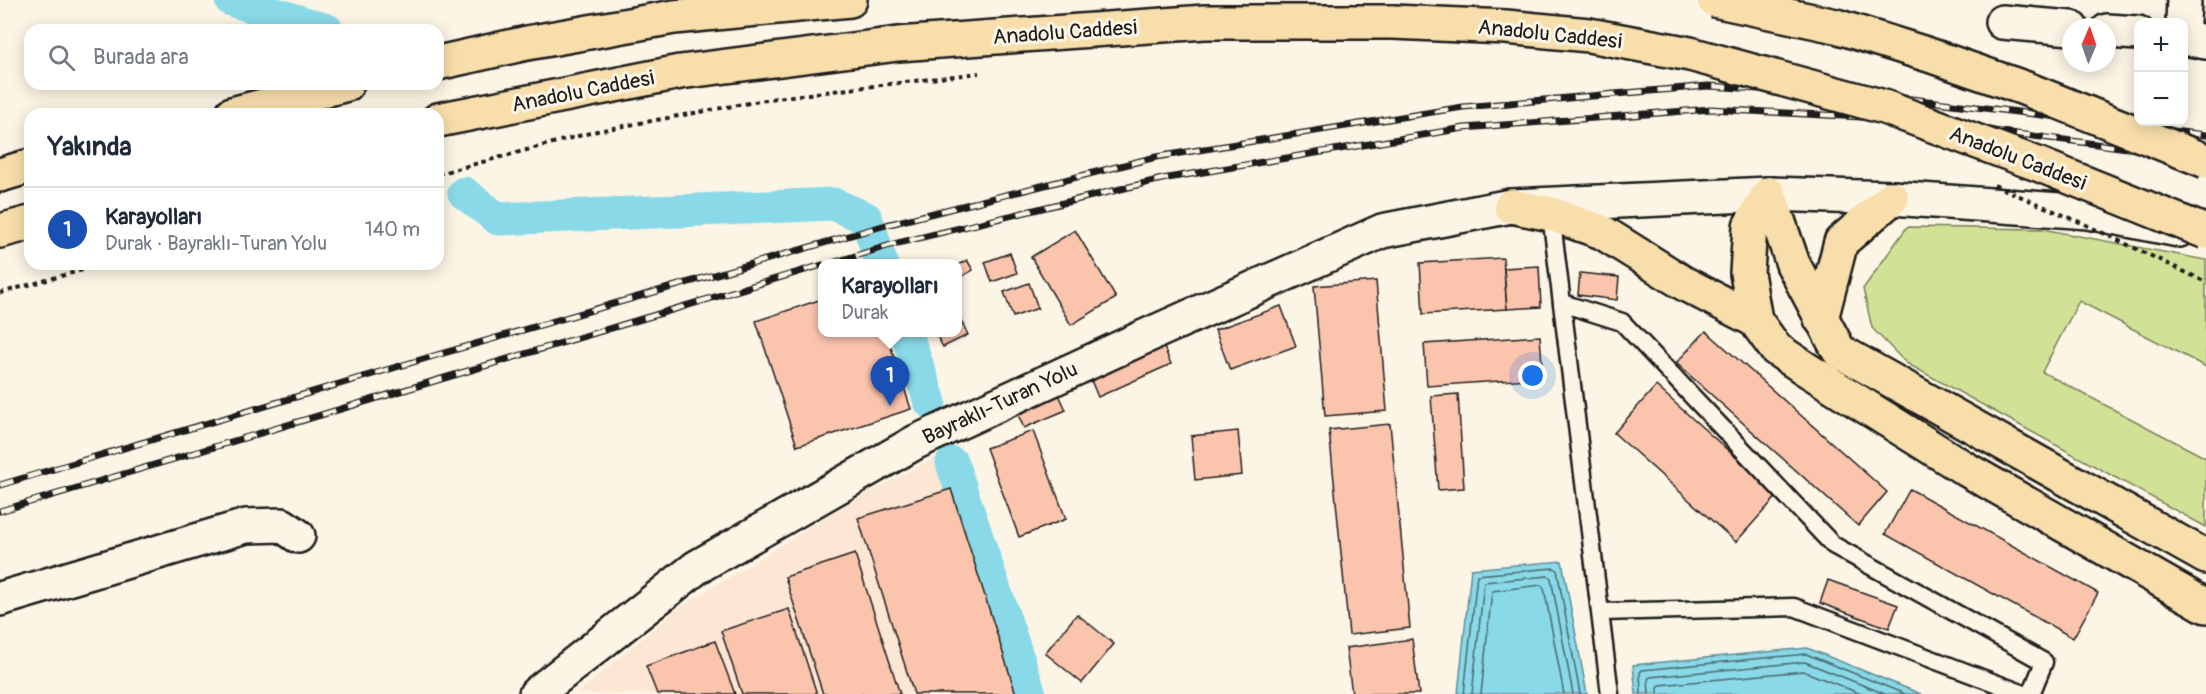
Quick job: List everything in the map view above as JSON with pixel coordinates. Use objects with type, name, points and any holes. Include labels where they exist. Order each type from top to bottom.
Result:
[{"type":"highway","points":[[444,62],[527,43],[674,17],[850,0]]},
{"type":"highway","points":[[1714,0],[1836,26],[1929,55],[2024,88],[2206,161]]},
{"type":"highway","name":"Anadolu Caddesi","points":[[444,119],[680,72],[898,44],[1205,21],[1393,22],[1506,27],[1589,35],[1690,54],[1884,107],[2040,165],[2206,234]]},
{"type":"highway","points":[[255,108],[324,90]]},
{"type":"highway","points":[[0,175],[24,168]]},
{"type":"highway","points":[[1769,194],[1793,264],[1839,351],[2206,557]]},
{"type":"highway","points":[[1769,194],[1750,226],[1747,273],[1755,320],[1776,349],[1964,468],[2206,606]]},
{"type":"highway","points":[[1821,319],[1841,242],[1892,198]]},
{"type":"highway","points":[[1510,206],[1551,214],[1602,232],[1686,284],[1755,320]]},
{"type":"highway","points":[[0,231],[24,225]]},
{"type":"street","points":[[2183,18],[2184,0]]},
{"type":"street","points":[[2002,22],[2062,27]]},
{"type":"street","points":[[2116,32],[2134,33]]},
{"type":"street","points":[[2188,39],[2206,42]]},
{"type":"street","name":"Anadolu Caddesi","points":[[1769,194],[1892,198],[2088,212],[2206,234]]},
{"type":"street","name":"Bayraklı-Turan Yolu","points":[[536,694],[697,567],[916,442],[1144,336],[1382,231],[1510,206],[1769,194]]},
{"type":"street","points":[[0,599],[246,526],[282,525],[298,536]]},
{"type":"lane","points":[[1551,214],[1610,694]]},
{"type":"lane","points":[[1562,303],[1622,322],[1833,545],[2044,662],[2031,694]]},
{"type":"lane","points":[[1601,612],[1794,607],[2024,694]]},
{"type":"path","points":[[444,172],[597,131],[765,100],[988,72]]},
{"type":"path","points":[[1983,181],[2082,223],[2206,282]]},
{"type":"path","points":[[0,293],[82,270]]},
{"type":"shaded area","points":[[940,455],[1018,694],[577,694],[676,610],[849,503]]},
{"type":"green space","points":[[1907,227],[2042,229],[2206,260],[2206,367],[2079,301],[2042,372],[2206,458],[2206,527],[1906,363],[1872,328],[1863,289]]},
{"type":"water","points":[[1562,561],[1587,694],[1458,694],[1471,569]]},
{"type":"water","points":[[1807,648],[1921,694],[1636,694],[1633,665]]},
{"type":"building","points":[[1075,230],[1116,298],[1071,325],[1031,257]]},
{"type":"building","points":[[1010,253],[1017,273],[992,282],[985,262]]},
{"type":"building","points":[[1503,258],[1507,309],[1423,314],[1420,263]]},
{"type":"building","points":[[967,260],[973,270],[962,277],[962,263]]},
{"type":"building","points":[[1539,266],[1541,307],[1507,309],[1504,268]]},
{"type":"building","points":[[1580,273],[1619,277],[1617,300],[1578,295]]},
{"type":"building","points":[[1376,281],[1387,411],[1325,416],[1314,286]]},
{"type":"building","points":[[1029,283],[1038,308],[1013,317],[1004,292]]},
{"type":"building","points":[[818,300],[818,337],[888,337],[911,409],[797,446],[756,321]]},
{"type":"building","points":[[1281,306],[1296,346],[1230,370],[1215,330]]},
{"type":"building","points":[[962,322],[968,335],[943,347],[938,337],[962,337]]},
{"type":"building","points":[[1706,331],[1887,492],[1858,526],[1676,363]]},
{"type":"building","points":[[1540,336],[1543,378],[1427,386],[1424,344]]},
{"type":"building","points":[[1163,345],[1171,364],[1098,397],[1090,378]]},
{"type":"building","points":[[1656,386],[1778,495],[1736,542],[1614,433]]},
{"type":"building","points":[[1057,390],[1066,410],[1024,428],[1015,408]]},
{"type":"building","points":[[1458,394],[1464,488],[1438,490],[1431,396]]},
{"type":"building","points":[[1390,424],[1410,628],[1349,635],[1329,430]]},
{"type":"building","points":[[1033,431],[1066,519],[1019,537],[986,448]]},
{"type":"building","points":[[1238,431],[1242,475],[1195,480],[1191,436]]},
{"type":"building","points":[[951,489],[1016,694],[914,694],[858,518]]},
{"type":"building","points":[[1910,489],[2098,593],[2073,638],[1885,534]]},
{"type":"building","points":[[855,554],[900,694],[823,694],[785,577]]},
{"type":"building","points":[[1828,580],[1898,605],[1889,628],[1820,603]]},
{"type":"building","points":[[789,609],[817,694],[742,694],[721,631]]},
{"type":"building","points":[[1077,614],[1114,644],[1082,683],[1045,653]]},
{"type":"building","points":[[1412,639],[1419,694],[1352,694],[1346,648]]},
{"type":"building","points":[[715,641],[735,694],[657,694],[646,666]]},
{"type":"waterway","points":[[231,0],[308,24]]},
{"type":"waterway","points":[[464,193],[498,219],[833,204],[866,218],[880,259]]},
{"type":"waterway","points":[[908,337],[930,402]]},
{"type":"waterway","points":[[952,463],[1030,694]]},
{"type":"railway","points":[[0,485],[886,225],[1156,157],[1463,107],[1708,86],[1903,98],[2206,135]]},
{"type":"railway","points":[[845,259],[894,244],[1162,179],[1464,128],[1711,109],[1900,119],[2206,158]]},
{"type":"railway","points":[[0,511],[818,266]]},
{"type":"place","name":"Karayolları","points":[[890,406]]}]
